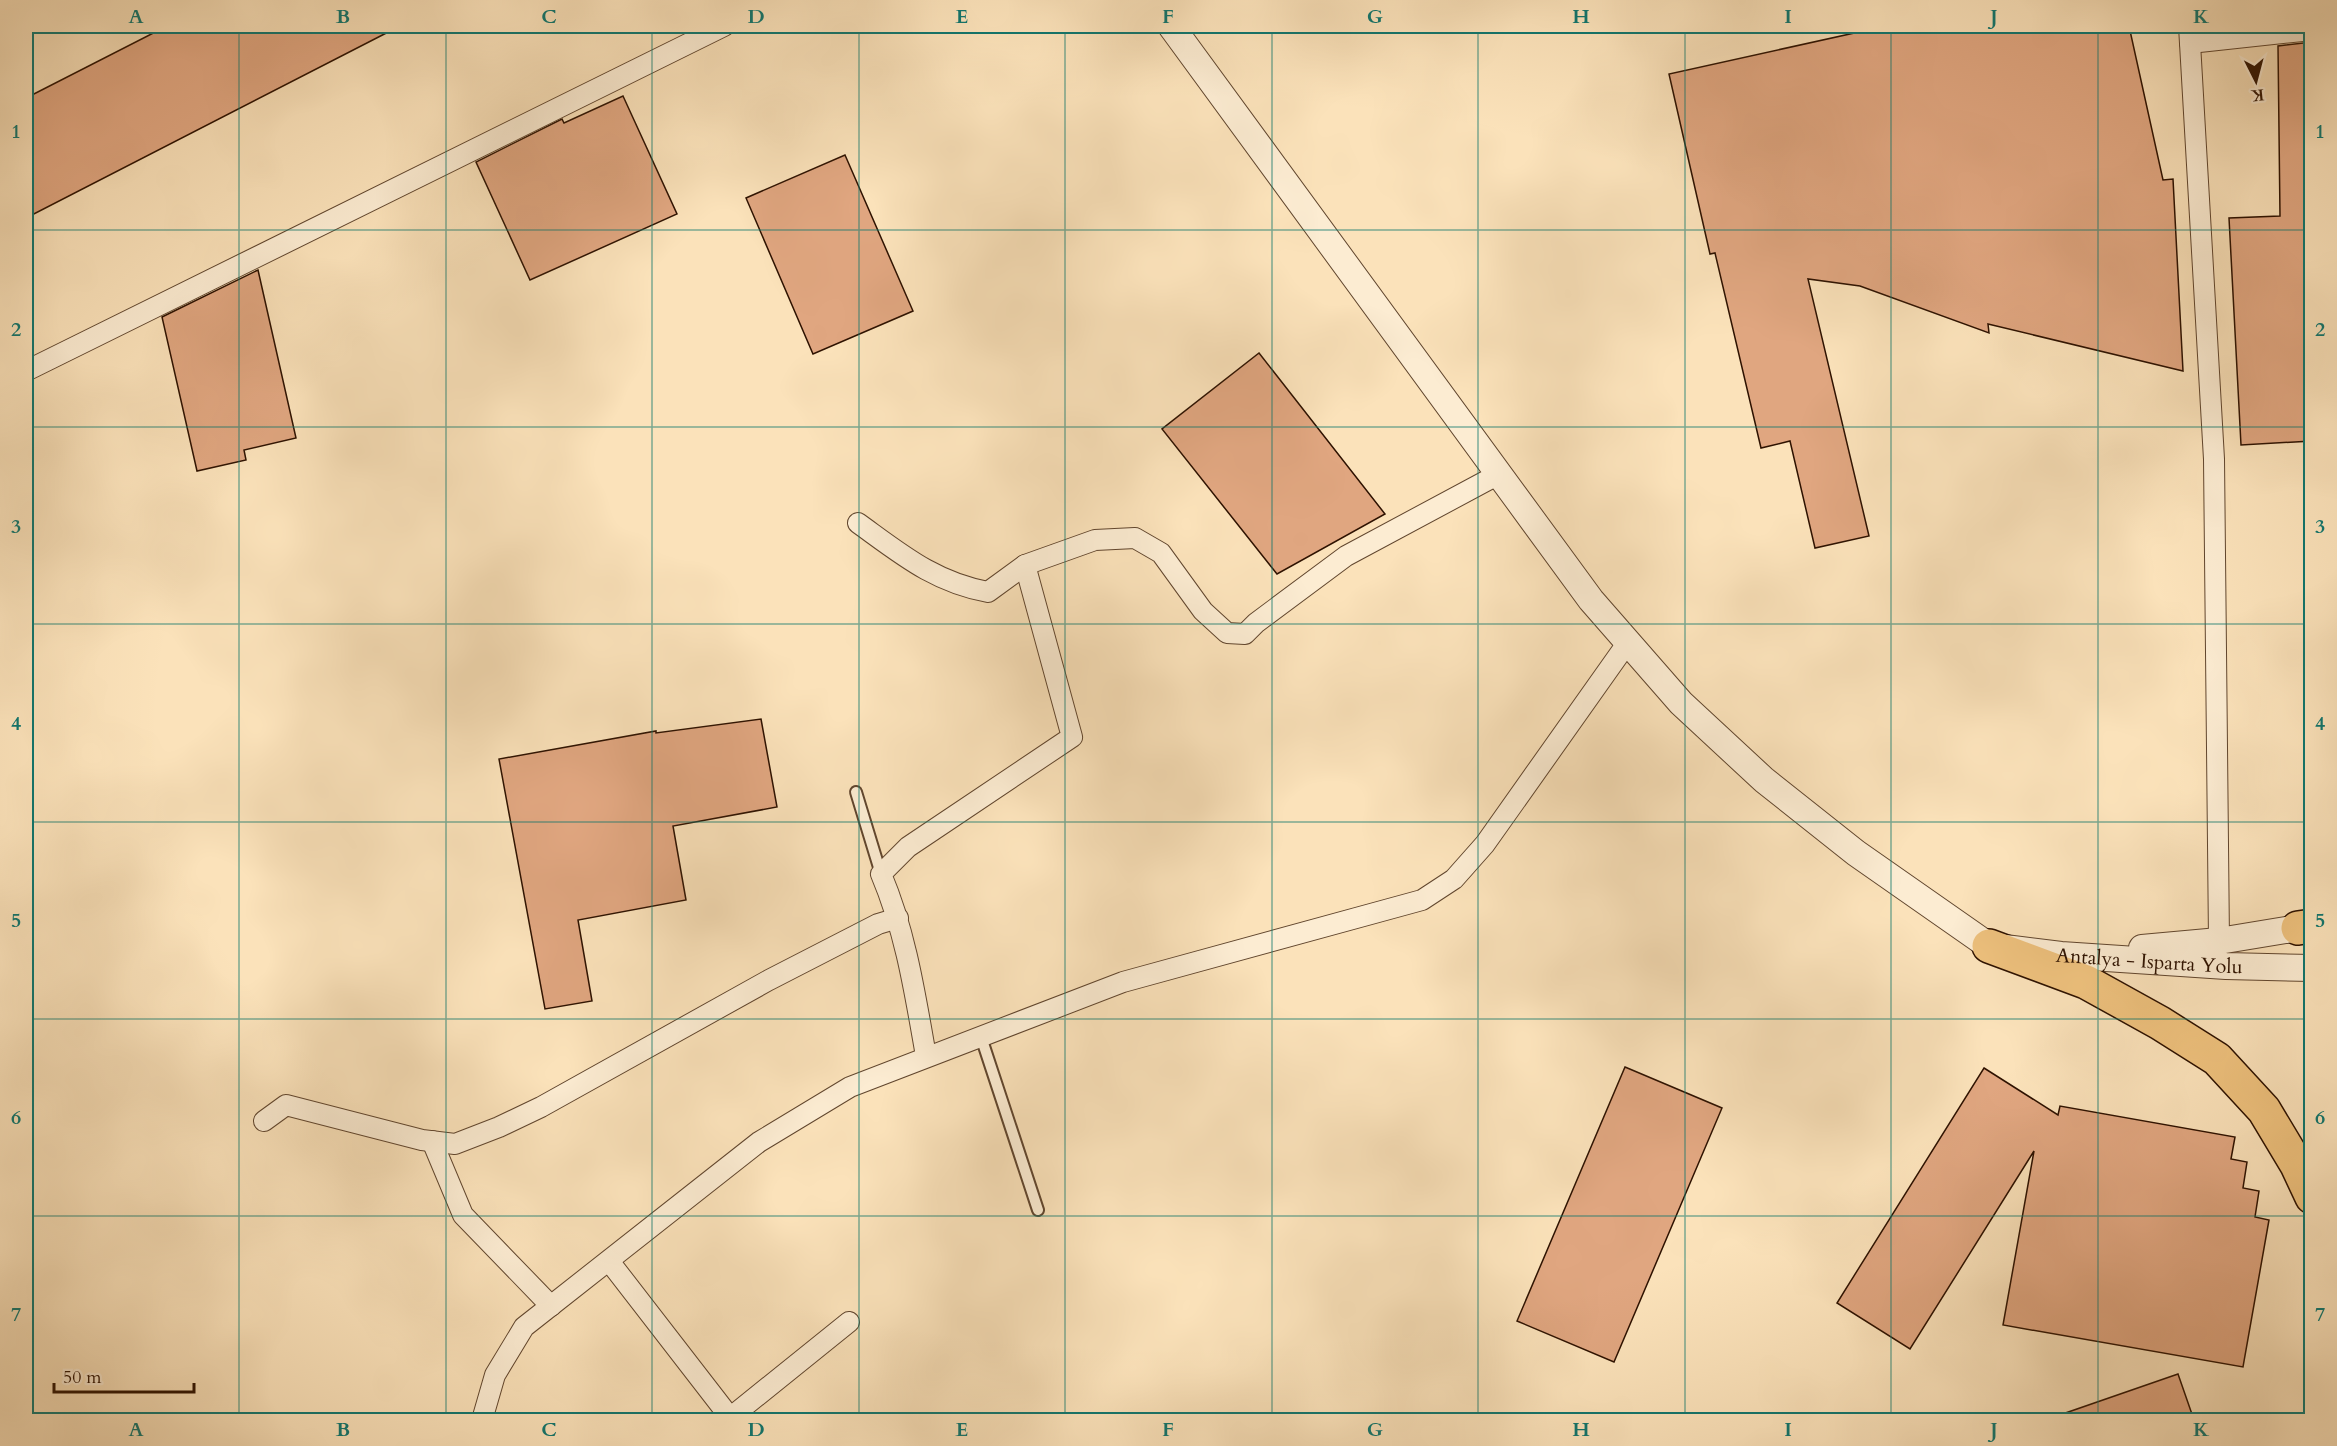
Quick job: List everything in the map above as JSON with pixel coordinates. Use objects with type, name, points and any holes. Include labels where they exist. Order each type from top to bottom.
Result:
[{"type":"highway","points":[[1989,946],[2086,982],[2160,1023],[2217,1059],[2264,1110],[2297,1164],[2312,1197]]},
{"type":"street","points":[[26,371],[724,26]]},
{"type":"street","points":[[1171,26],[1591,600],[1681,703],[1764,780],[1856,852],[1989,946],[2061,955]]},
{"type":"street","points":[[2219,940],[2214,459],[2189,34],[2312,30]]},
{"type":"street","points":[[858,523],[924,571],[960,587],[988,592],[1025,565],[1095,540],[1135,538],[1161,553],[1203,611],[1227,633],[1245,634],[1256,623],[1346,556],[1499,474]]},
{"type":"street","points":[[926,1056],[911,970],[898,918],[881,874],[908,847],[1072,736],[1025,565]]},
{"type":"street","points":[[482,1420],[495,1375],[524,1327],[759,1142],[850,1087],[1123,982],[1422,900],[1454,879],[1485,844],[1628,642]]},
{"type":"street","points":[[264,1121],[286,1106],[432,1141],[455,1144],[499,1127],[769,980],[878,924],[898,918]]},
{"type":"street","name":"Antalya - Isparta Yolu","points":[[2061,955],[2219,940],[2307,928]]},
{"type":"street","name":"Antalya - Isparta Yolu","points":[[2061,955],[2226,966],[2312,968]]},
{"type":"street","points":[[432,1141],[463,1215],[551,1306]]},
{"type":"street","points":[[609,1261],[731,1419],[849,1322]]},
{"type":"lane","points":[[856,792],[881,874]]},
{"type":"lane","points":[[981,1036],[1038,1210]]},
{"type":"building","points":[[167,26],[400,26],[26,218],[26,98]]},
{"type":"building","points":[[1886,26],[2129,26],[2163,180],[2173,179],[2183,371],[1988,324],[1989,333],[1860,286],[1808,279],[1869,536],[1815,548],[1790,441],[1761,448],[1715,253],[1710,254],[1669,74]]},
{"type":"building","points":[[2312,42],[2312,441],[2241,445],[2229,218],[2280,216],[2278,46]]},
{"type":"building","points":[[623,96],[677,214],[530,280],[476,162],[562,119],[564,123]]},
{"type":"building","points":[[845,155],[913,311],[813,354],[746,198]]},
{"type":"building","points":[[258,270],[296,438],[244,450],[246,460],[197,471],[162,317]]},
{"type":"building","points":[[1259,353],[1385,514],[1277,574],[1162,429]]},
{"type":"building","points":[[761,719],[777,807],[673,826],[686,900],[578,920],[592,1001],[545,1009],[499,759],[656,731],[656,733]]},
{"type":"building","points":[[1625,1067],[1722,1108],[1614,1362],[1517,1321]]},
{"type":"building","points":[[1984,1068],[2058,1115],[2060,1106],[2235,1137],[2231,1159],[2247,1162],[2243,1188],[2259,1191],[2255,1217],[2269,1220],[2243,1367],[2003,1325],[2034,1151],[1910,1349],[1837,1303]]},
{"type":"building","points":[[2178,1374],[2194,1420],[2052,1420],[2051,1418]]}]
